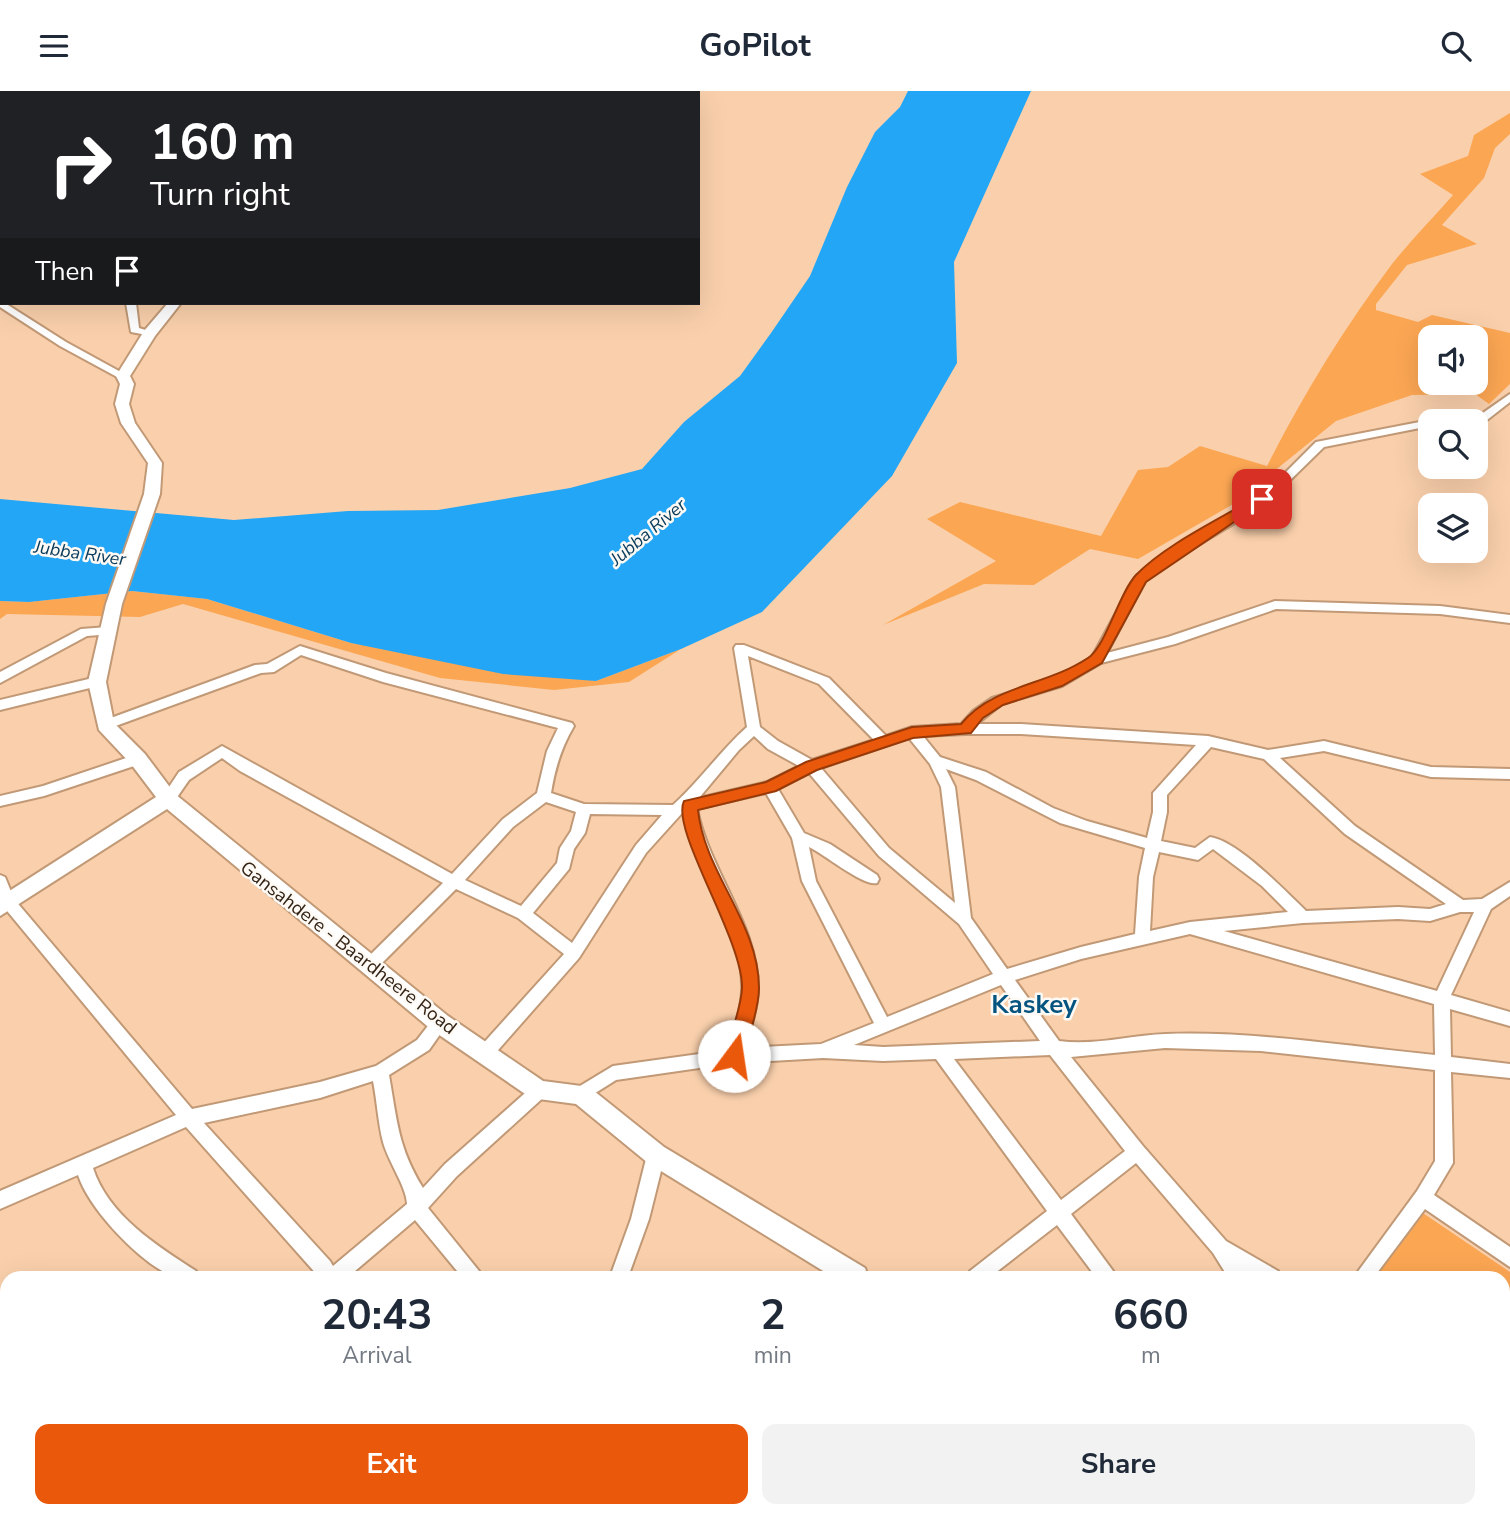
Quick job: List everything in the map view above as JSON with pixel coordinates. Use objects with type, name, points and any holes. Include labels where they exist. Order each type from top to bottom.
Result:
[{"type":"main road","points":[[105,725],[97,682],[114,604],[152,494],[155,463],[128,423],[121,404],[127,384],[123,376],[149,334],[173,305]]},
{"type":"main road","name":"Gansahdere - Baardheere Road","points":[[105,725],[138,759],[167,799],[440,1023],[486,1052],[539,1091]]},
{"type":"main road","points":[[4,905],[167,799]]},
{"type":"main road","points":[[539,1091],[581,1094],[656,1155],[846,1271]]},
{"type":"street","points":[[3,305],[63,344],[123,376]]},
{"type":"street","points":[[131,305],[135,330],[149,334]]},
{"type":"street","points":[[1488,414],[1510,397]]},
{"type":"street","points":[[1097,660],[1140,579],[1171,556],[1249,510],[1276,488],[1320,444],[1418,425]]},
{"type":"street","points":[[965,729],[978,714],[997,701],[1056,683],[1097,660],[1171,641],[1275,605],[1440,610],[1510,619]]},
{"type":"street","points":[[0,678],[85,632],[108,631]]},
{"type":"street","points":[[883,741],[824,681],[740,648],[754,729],[773,745],[811,766],[884,852],[964,920],[1054,1048],[1137,1152],[1219,1247],[1234,1271]]},
{"type":"street","points":[[105,725],[260,668],[269,669],[300,650],[383,677],[567,726],[558,738],[548,765],[544,796],[508,823],[454,882],[369,966]]},
{"type":"street","points":[[0,705],[97,682]]},
{"type":"street","points":[[486,1052],[574,953],[618,883],[734,746],[754,729]]},
{"type":"street","points":[[544,796],[584,809],[685,804],[770,787],[811,766],[912,732],[965,729],[1021,729],[1208,741],[1268,755],[1324,746],[1431,772],[1510,774]]},
{"type":"street","points":[[912,732],[936,761],[948,787],[964,920]]},
{"type":"street","points":[[1142,940],[1143,907],[1160,793],[1208,741]]},
{"type":"street","points":[[167,799],[184,776],[222,751],[245,767],[454,882],[523,914],[574,953]]},
{"type":"street","points":[[1268,755],[1350,830],[1460,906]]},
{"type":"street","points":[[0,801],[44,791],[138,759]]},
{"type":"street","points":[[936,761],[966,767],[1049,813],[1153,845],[1198,854],[1210,843],[1218,843],[1267,882],[1303,918]]},
{"type":"street","points":[[770,787],[799,837],[809,881],[884,1027]]},
{"type":"street","points":[[685,804],[692,831],[743,945],[751,989],[734,1056]]},
{"type":"street","points":[[523,914],[564,865],[567,848],[578,833],[584,809]]},
{"type":"street","points":[[799,837],[825,848],[872,880]]},
{"type":"street","points":[[0,881],[4,905],[322,1271]]},
{"type":"street","points":[[1368,1271],[1423,1197],[1444,1163],[1442,998],[1485,905],[1510,888]]},
{"type":"street","points":[[823,1051],[1004,976],[1081,953],[1190,927],[1398,913],[1430,915],[1460,906],[1485,905]]},
{"type":"street","points":[[1190,927],[1510,1019]]},
{"type":"street","points":[[0,1201],[189,1118],[320,1090],[380,1072],[423,1045],[440,1023]]},
{"type":"street","points":[[581,1094],[613,1073],[734,1056],[823,1051],[883,1054],[1054,1048],[1079,1051],[1165,1041],[1261,1044],[1510,1070]]},
{"type":"street","points":[[939,1051],[1102,1271]]},
{"type":"street","points":[[380,1072],[392,1143],[406,1178],[416,1192],[416,1208],[467,1271]]},
{"type":"street","points":[[330,1271],[416,1208],[451,1170],[539,1091]]},
{"type":"street","points":[[984,1271],[1137,1152]]},
{"type":"street","points":[[621,1271],[640,1219],[656,1155]]},
{"type":"street","points":[[83,1164],[86,1182],[102,1204],[155,1255],[180,1271]]},
{"type":"street","points":[[1423,1197],[1510,1258]]},
{"type":"street","points":[[1219,1247],[1261,1271]]},
{"type":"shaded area","points":[[1510,113],[1510,134],[1495,148],[1484,178],[1442,225],[1477,244],[1407,265],[1376,304],[1376,310],[1418,322],[1432,315],[1475,325],[1418,325],[1418,395],[1336,421],[1235,503],[1138,559],[1090,549],[1034,585],[984,584],[883,625],[996,561],[927,519],[960,502],[1101,536],[1138,470],[1168,467],[1200,446],[1267,466],[1295,413],[1357,313],[1392,264],[1453,195],[1420,174],[1468,156],[1474,135]]},
{"type":"shaded area","points":[[1488,328],[1510,333],[1510,384],[1489,404],[1476,395],[1488,395]]},
{"type":"shaded area","points":[[132,591],[207,599],[351,643],[596,681],[681,649],[629,682],[554,690],[440,678],[183,604],[140,617],[7,614],[0,619],[0,601],[29,602]]},
{"type":"shaded area","points":[[1417,1209],[1509,1271],[1380,1271]]},
{"type":"water","name":"Jubba River","points":[[908,91],[1031,91],[954,262],[957,363],[892,476],[762,612],[681,649],[596,681],[503,674],[351,643],[207,599],[132,591],[29,602],[0,601],[0,499],[234,520],[348,511],[438,510],[570,488],[642,469],[684,422],[740,376],[771,333],[810,276],[847,187],[875,132],[900,107]]},
{"type":"district","name":"Kaskey","points":[[1034,1004]]},
{"type":"route","points":[[734,1056],[751,989],[743,945],[692,831],[689,805],[770,787],[811,766],[912,732],[965,729],[978,714],[997,701],[1056,683],[1097,660],[1119,613],[1140,579],[1171,556],[1249,510],[1262,499]]}]
